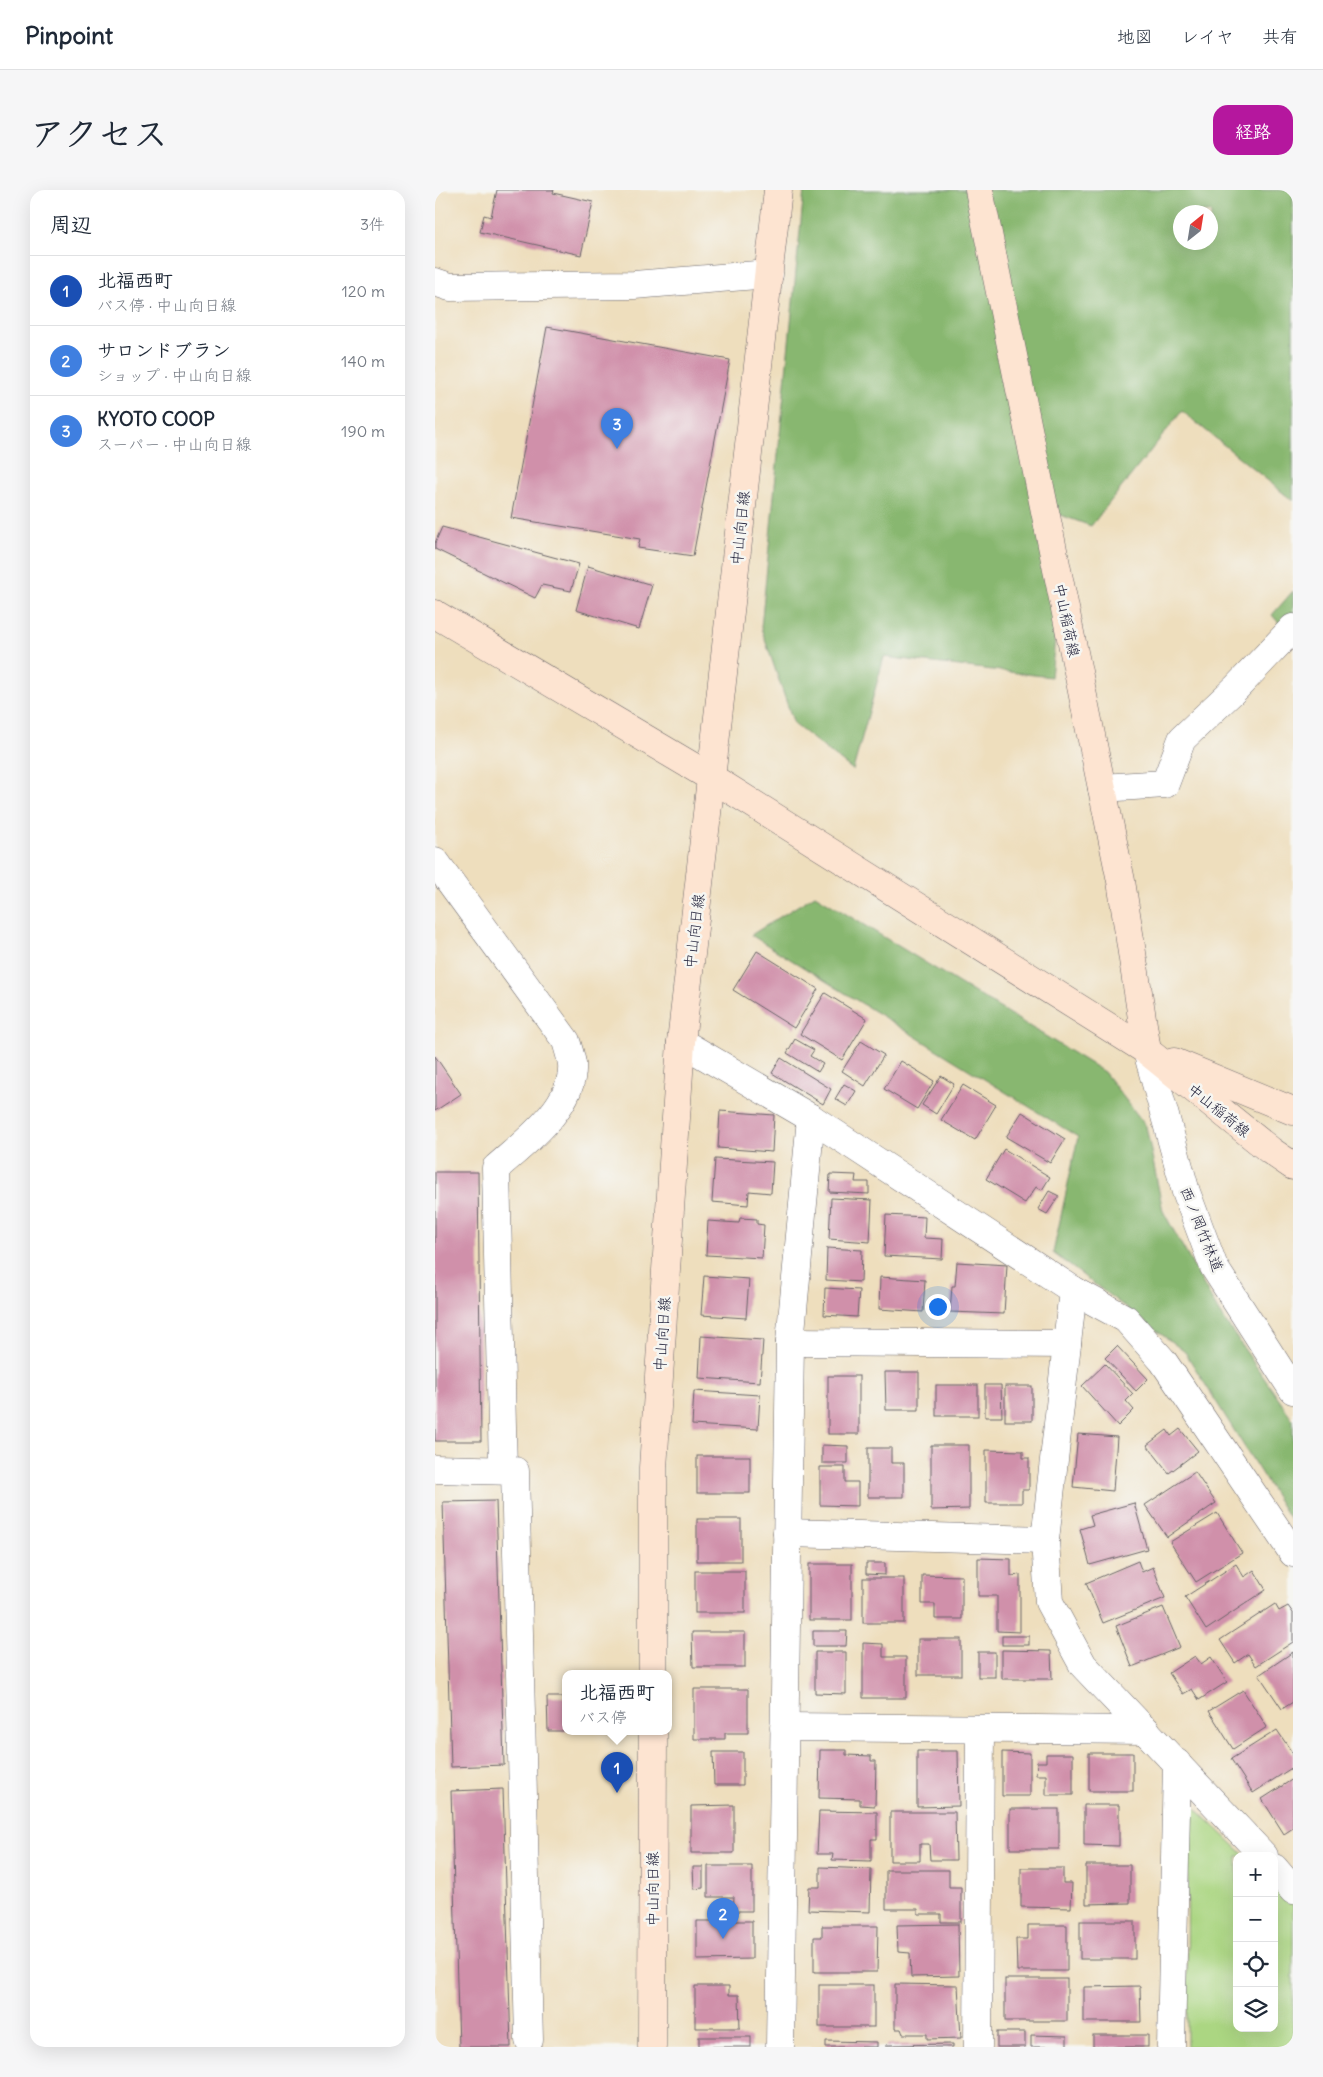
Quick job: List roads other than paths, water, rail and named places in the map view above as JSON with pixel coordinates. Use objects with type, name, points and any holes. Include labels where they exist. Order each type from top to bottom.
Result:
[{"type":"main road","name":"中山向日線","points":[[653,1670],[653,1468],[681,1042],[779,190]]},
{"type":"main road","name":"中山稲荷線","points":[[979,190],[1121,881],[1147,1052],[1271,1152],[1293,1166]]},
{"type":"main road","points":[[435,614],[712,778],[1147,1052]]},
{"type":"main road","name":"中山稲荷線","points":[[1147,1052],[1293,1112]]},
{"type":"main road","name":"中山向日線","points":[[652,2047],[653,1735]]},
{"type":"street","points":[[435,282],[450,287],[634,285],[769,274]]},
{"type":"street","points":[[1102,788],[1165,784],[1182,739],[1237,687],[1293,628]]},
{"type":"street","points":[[435,861],[566,1041],[572,1064],[569,1086],[557,1110],[540,1129],[496,1168],[503,1470]]},
{"type":"street","points":[[681,1042],[811,1118],[1073,1290],[1126,1320],[1163,1361],[1293,1553]]},
{"type":"street","name":"西ノ岡竹林道","points":[[1147,1052],[1186,1192],[1214,1267],[1293,1390]]},
{"type":"street","points":[[780,2047],[790,1342],[811,1118]]},
{"type":"street","points":[[1073,1290],[1045,1540],[1049,1602],[1083,1665],[1260,1852]]},
{"type":"street","points":[[790,1342],[1067,1344]]},
{"type":"street","points":[[435,1469],[515,1471],[529,2040]]},
{"type":"street","points":[[787,1534],[1045,1540]]},
{"type":"street","points":[[784,1726],[1146,1730]]},
{"type":"street","points":[[978,2047],[980,1729]]},
{"type":"street","points":[[1171,2047],[1177,1763]]},
{"type":"street","points":[[1278,1873],[1293,1890]]},
{"type":"place","name":"KYOTO COOP","points":[[617,449]]},
{"type":"place","name":"北福西町","points":[[617,1793]]},
{"type":"place","name":"サロンドブラン","points":[[723,1939]]}]
